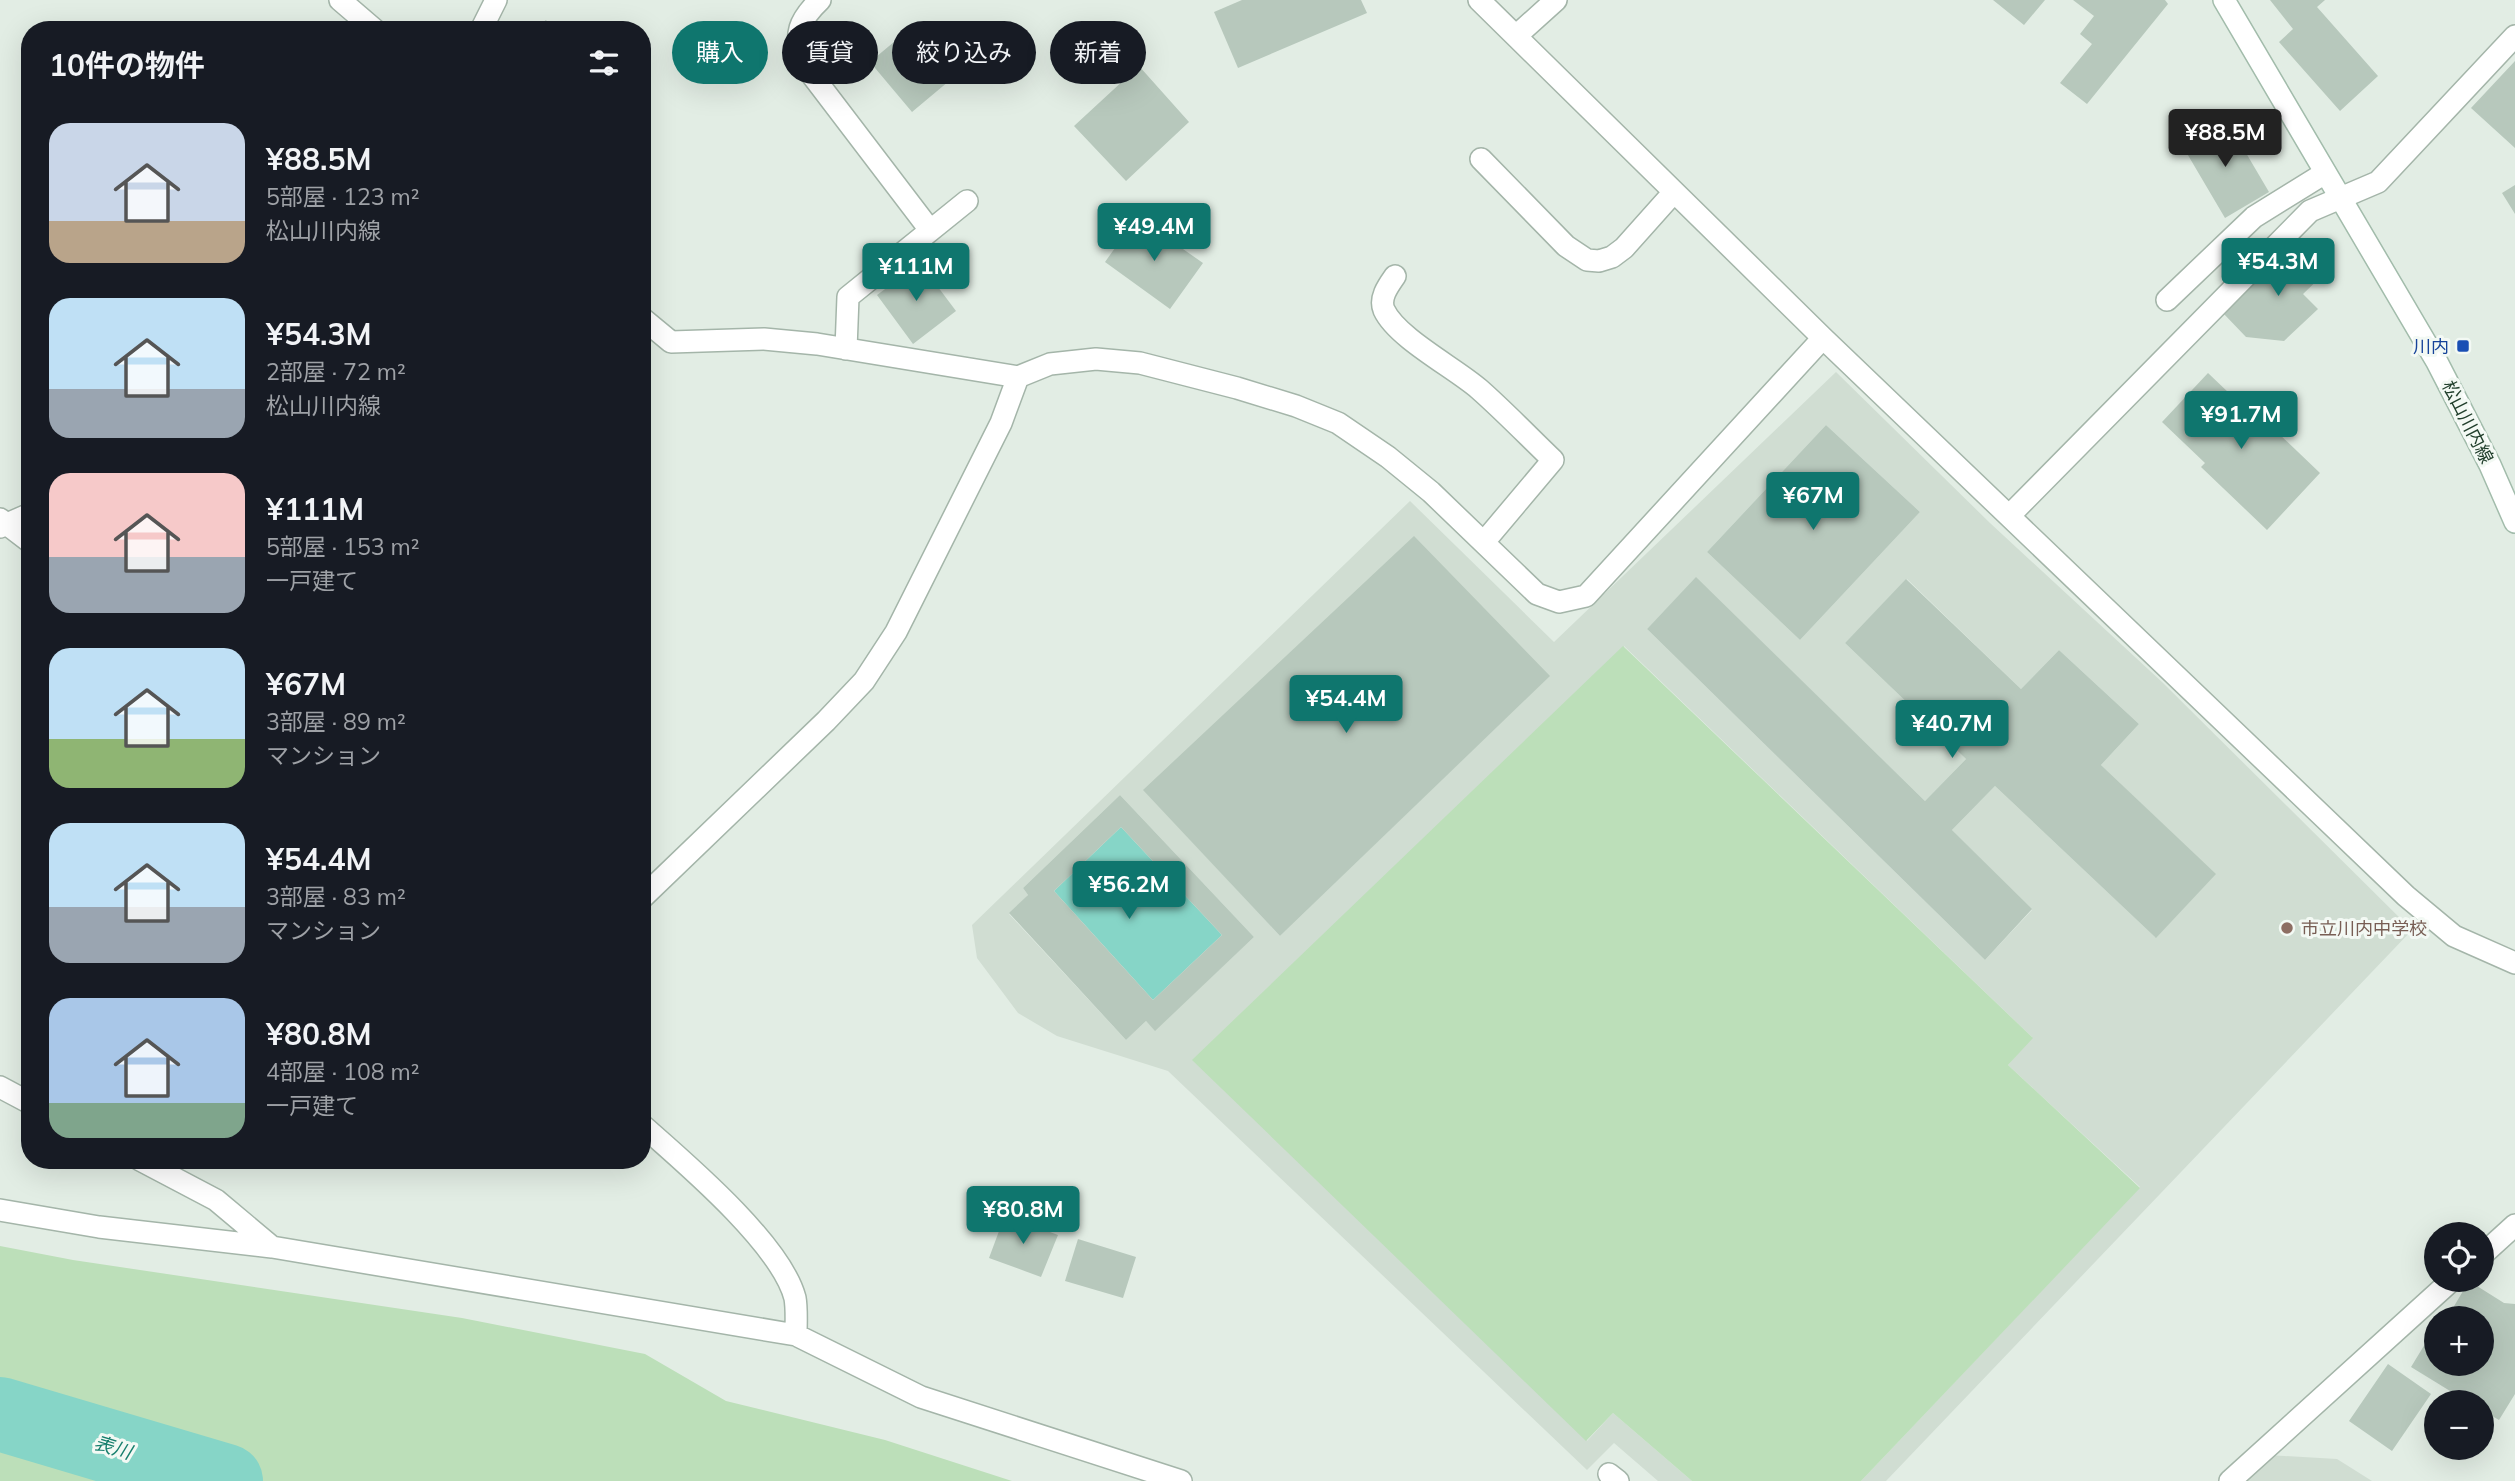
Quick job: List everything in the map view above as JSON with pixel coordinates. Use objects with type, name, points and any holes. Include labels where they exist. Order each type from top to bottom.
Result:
[{"type":"street","points":[[340,0],[364,21]]},
{"type":"street","points":[[486,21],[496,0]]},
{"type":"street","points":[[820,0],[799,28],[797,45],[802,62],[930,230]]},
{"type":"street","points":[[1479,0],[1823,338],[2406,896],[2454,936],[2515,963]]},
{"type":"street","points":[[1516,36],[1556,0]]},
{"type":"street","name":"松山川内線","points":[[2224,0],[2437,362],[2490,465],[2515,522]]},
{"type":"street","points":[[2010,515],[2310,211],[2378,182],[2515,36]]},
{"type":"street","points":[[1482,159],[1566,246],[1587,260],[1599,261],[1612,257],[1624,248],[1674,192]]},
{"type":"street","points":[[2167,300],[2254,217],[2325,173]]},
{"type":"street","points":[[846,349],[848,297],[967,201]]},
{"type":"street","points":[[1395,276],[1385,290],[1383,307],[1390,320],[1478,388],[1552,460],[1484,542]]},
{"type":"street","points":[[651,325],[671,342],[764,339],[846,349],[1018,377],[1050,364],[1096,359],[1140,363],[1296,406],[1338,424],[1388,457],[1431,492],[1537,594],[1559,602],[1586,596],[1823,338]]},
{"type":"street","points":[[651,889],[864,681],[902,620],[1001,423],[1018,377]]},
{"type":"street","points":[[3,523],[21,517]]},
{"type":"street","points":[[3,523],[21,536]]},
{"type":"street","points":[[0,1087],[21,1098]]},
{"type":"street","points":[[651,1133],[737,1214],[779,1265],[795,1298],[796,1335]]},
{"type":"street","points":[[157,1169],[216,1200],[272,1247]]},
{"type":"street","points":[[0,1210],[99,1227],[272,1247],[796,1335],[921,1397],[1181,1481]]},
{"type":"street","points":[[2494,1244],[2515,1225]]},
{"type":"street","points":[[2230,1481],[2439,1292]]},
{"type":"shaded area","points":[[1836,372],[1990,523],[2162,682],[2412,930],[1886,1481],[1861,1481],[2140,1187],[2008,1065],[2032,1037],[1624,646],[1587,1441],[1613,1413],[1692,1481],[1658,1481],[1614,1443],[1587,1470],[1168,1071],[1057,1036],[1018,1013],[977,958],[972,925],[1410,501],[1554,642]],"holes":[[[1826,425],[1920,512],[1800,640],[1707,552]],[[1696,578],[1925,801],[1966,759],[1845,643],[1907,579],[2021,689],[2059,650],[2139,724],[2101,765],[2215,874],[2155,937],[1995,786],[1952,830],[2032,910],[1985,960],[1647,629]],[[1549,676],[1280,936],[1144,790]],[[1120,795],[1254,937],[1155,1030],[1146,1021],[1126,1040],[1009,914],[1028,895],[1023,888]]]},
{"type":"shaded area","points":[[2268,1455],[2337,1459],[2372,1481],[2242,1481]]},
{"type":"green space","points":[[1623,646],[2033,1038],[2008,1065],[2140,1188],[1861,1481],[1692,1481],[1613,1413],[1586,1441],[1192,1060]]},
{"type":"green space","points":[[0,1246],[73,1260],[462,1318],[645,1354],[726,1401],[885,1440],[1012,1481],[0,1481]]},
{"type":"water","points":[[1121,827],[1222,935],[1153,1000],[1054,891]]},
{"type":"building","points":[[1242,0],[1361,0],[1367,13],[1238,68],[1214,12]]},
{"type":"building","points":[[1993,0],[2045,0],[2024,25]]},
{"type":"building","points":[[2073,0],[2165,0],[2168,4],[2087,104],[2060,83],[2092,44],[2080,34],[2094,16]]},
{"type":"building","points":[[2270,0],[2325,0],[2317,7],[2378,76],[2340,111],[2279,42],[2293,29]]},
{"type":"building","points":[[892,44],[892,84],[945,84],[912,112],[878,72],[878,55]]},
{"type":"building","points":[[2515,61],[2515,148],[2471,108]]},
{"type":"building","points":[[1146,74],[1189,122],[1126,181],[1074,126],[1120,84],[1146,84]]},
{"type":"building","points":[[2226,119],[2269,192],[2225,218],[2182,145]]},
{"type":"building","points":[[2515,185],[2515,214],[2502,193]]},
{"type":"building","points":[[1137,217],[1203,263],[1170,309],[1105,262]]},
{"type":"building","points":[[2298,242],[2327,271],[2303,294],[2318,309],[2284,341],[2246,337],[2223,313]]},
{"type":"building","points":[[920,263],[956,311],[913,344],[877,295]]},
{"type":"building","points":[[2208,373],[2251,414],[2254,410],[2320,473],[2267,530],[2201,467],[2205,463],[2162,422]]},
{"type":"building","points":[[1826,425],[1920,512],[1800,640],[1707,552]]},
{"type":"building","points":[[1414,536],[1550,676],[1280,936],[1143,790]]},
{"type":"building","points":[[1696,577],[1925,801],[1966,759],[1845,643],[1906,579],[2021,689],[2059,650],[2139,724],[2101,765],[2216,874],[2156,938],[1995,786],[1952,830],[2032,909],[1985,960],[1647,629]]},
{"type":"building","points":[[1120,795],[1254,937],[1155,1031],[1146,1021],[1126,1040],[1009,913],[1028,895],[1023,888]],"holes":[[[1121,827],[1222,935],[1153,1000],[1054,891]]]},
{"type":"building","points":[[1005,1215],[1058,1235],[1041,1277],[989,1258]]},
{"type":"building","points":[[1078,1239],[1136,1257],[1123,1298],[1065,1281]]},
{"type":"building","points":[[2462,1292],[2486,1292],[2504,1303],[2515,1304],[2515,1394],[2499,1420],[2494,1417],[2494,1390],[2448,1390],[2426,1376],[2494,1376],[2494,1306],[2454,1306]]},
{"type":"building","points":[[2424,1346],[2424,1375],[2411,1367]]},
{"type":"building","points":[[2388,1364],[2425,1390],[2424,1404],[2392,1451],[2349,1421]]},
{"type":"waterway","name":"表川","points":[[0,1414],[226,1481]]},
{"type":"place","name":"川内","points":[[2463,346]]},
{"type":"place","name":"市立川内中学校","points":[[2287,928]]}]
